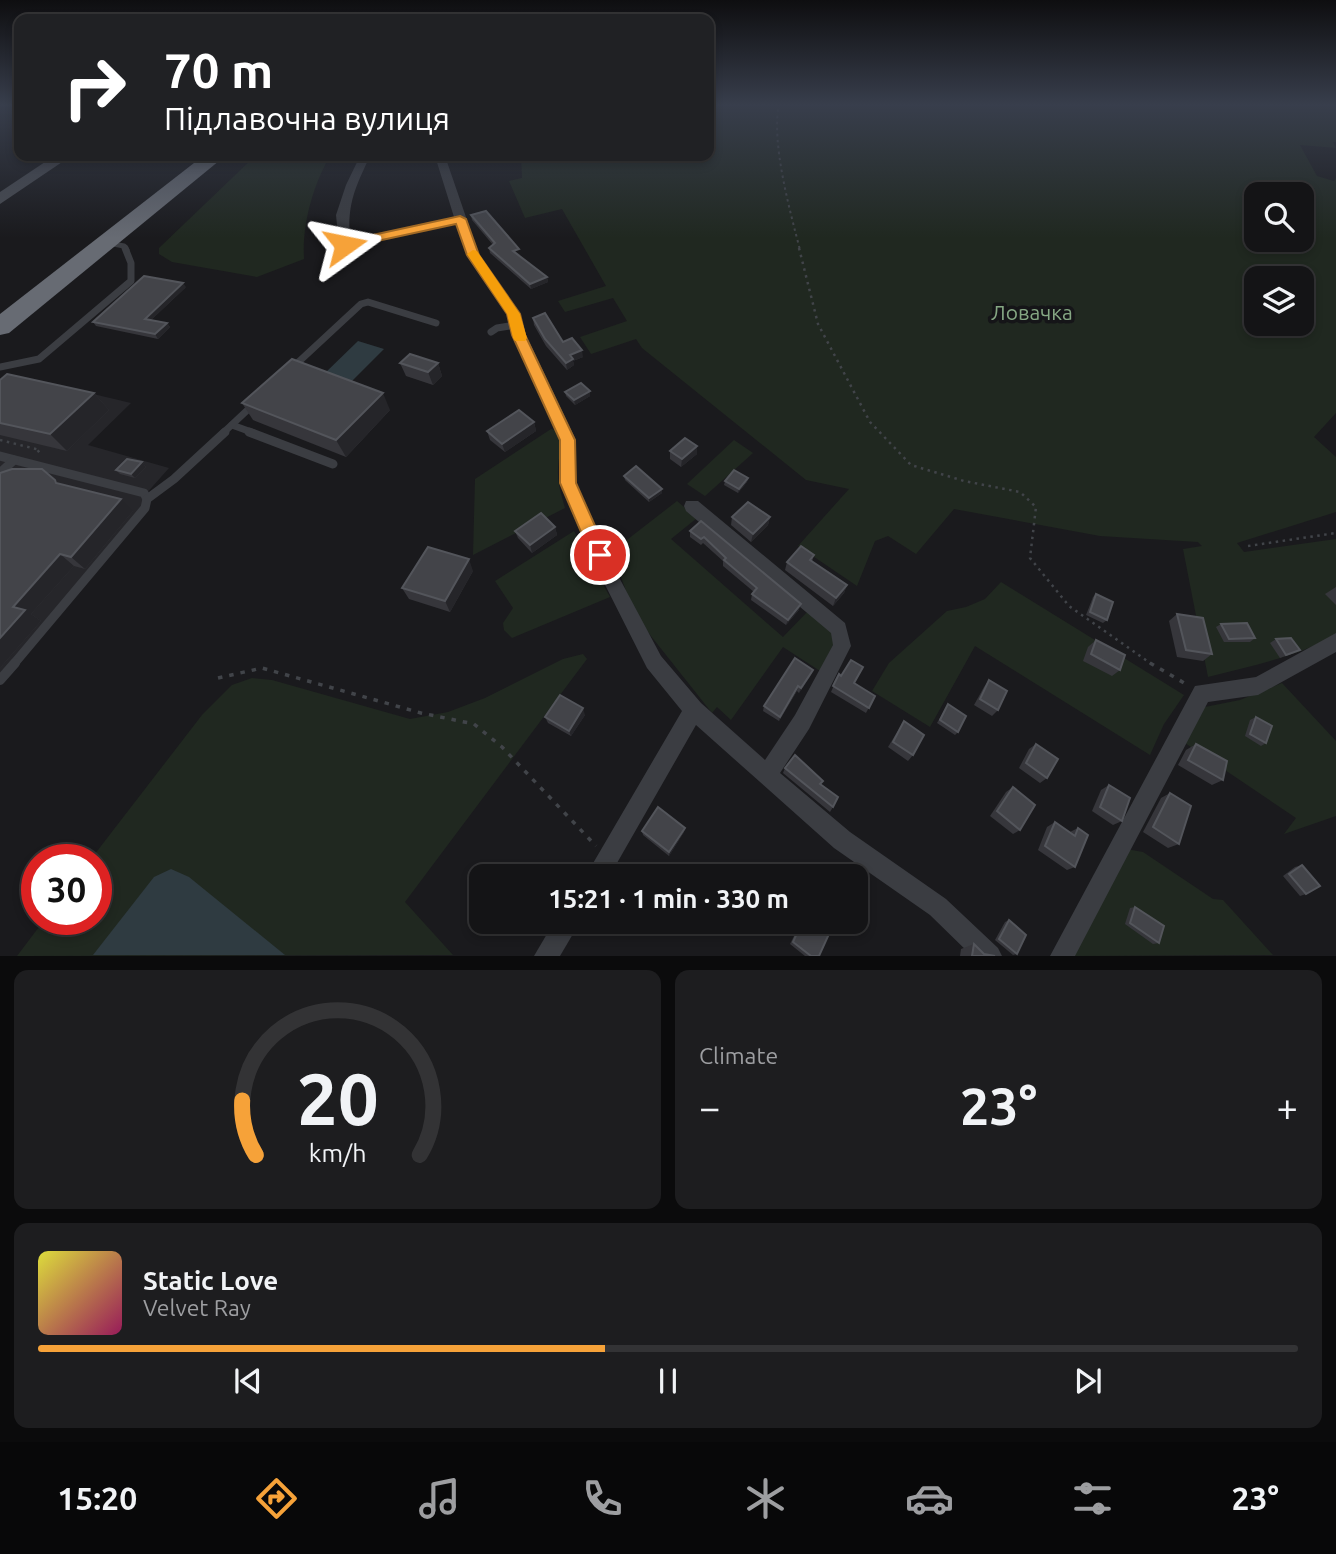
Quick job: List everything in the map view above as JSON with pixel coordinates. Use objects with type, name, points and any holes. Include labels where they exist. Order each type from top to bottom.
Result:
[{"type":"highway","points":[[0,327],[209,161]]},
{"type":"main road","points":[[0,199],[57,161]]},
{"type":"street","points":[[363,161],[351,185],[342,215],[345,245],[460,219]]},
{"type":"street","points":[[442,161],[473,255],[514,314],[515,325],[568,440],[568,483],[600,555],[654,662],[694,710],[767,775],[842,840],[938,907],[990,956]]},
{"type":"street","points":[[692,506],[839,629],[842,646],[802,722],[767,775]]},
{"type":"street","points":[[1062,956],[1202,693],[1258,686],[1336,642]]},
{"type":"street","points":[[605,864],[694,710]]},
{"type":"street","points":[[546,956],[560,934]]},
{"type":"lane","points":[[0,367],[39,359],[131,281],[130,254],[124,246],[107,243]]},
{"type":"lane","points":[[282,377],[361,304],[368,302],[436,323]]},
{"type":"lane","points":[[491,332],[497,328],[515,325]]},
{"type":"lane","points":[[147,499],[174,479],[262,396]]},
{"type":"lane","points":[[232,425],[333,464]]},
{"type":"lane","points":[[0,456],[144,493],[147,499],[145,508],[0,680]]},
{"type":"lane","points":[[0,473],[14,460]]},
{"type":"path","points":[[780,149],[787,199],[817,324],[870,422],[911,465],[964,481],[1020,492],[1036,507],[1030,558],[1069,606],[1133,653],[1202,693]]},
{"type":"path","points":[[1248,546],[1336,533]]},
{"type":"path","points":[[218,678],[262,668],[421,713],[474,724],[502,747],[608,859]]},
{"type":"shaded area","points":[[358,341],[384,349],[348,385],[322,376]]},
{"type":"shaded area","points":[[0,384],[89,393],[131,403],[88,445],[169,468],[145,495],[145,508],[0,680]]},
{"type":"shaded area","points":[[171,869],[189,877],[285,955],[93,955],[109,935],[112,935],[112,931],[154,877]]},
{"type":"green space","name":"Ловачка","points":[[714,149],[1302,149],[1317,176],[1334,181],[1336,178],[1336,413],[1314,437],[1336,457],[1336,512],[1237,543],[1244,552],[1336,539],[1336,635],[1289,655],[1208,677],[1183,549],[1202,546],[1198,542],[1100,536],[954,509],[916,554],[888,536],[875,541],[857,586],[798,546],[849,489],[806,480],[642,348],[636,339],[591,354],[580,337],[627,321],[613,298],[565,312],[558,301],[606,286],[562,209],[525,218],[509,181],[522,178],[521,161],[714,161]]},
{"type":"green space","points":[[250,161],[328,161],[310,206],[304,259],[257,277],[172,262],[159,254],[159,248]]},
{"type":"green space","points":[[551,429],[555,430],[560,441],[558,478],[565,508],[473,555],[475,479]]},
{"type":"green space","points":[[734,440],[753,453],[705,496],[687,484]]},
{"type":"green space","points":[[677,501],[697,518],[671,539],[783,637],[810,609],[834,632],[833,645],[820,671],[783,647],[731,720],[717,707],[712,713],[643,626],[630,602],[617,566],[626,554],[619,546]]},
{"type":"green space","points":[[574,531],[610,597],[512,638],[504,630],[503,623],[513,608],[495,581]]},
{"type":"green space","points":[[1001,582],[1184,695],[1164,724],[1150,755],[975,646],[930,727],[872,691],[889,663],[947,611],[985,599]]},
{"type":"green space","points":[[583,654],[587,659],[405,902],[453,955],[17,956],[33,935],[112,935],[112,844],[103,844],[202,715],[232,685],[252,678],[272,680],[410,719],[448,712],[485,698],[563,659]]},
{"type":"green space","points":[[1282,683],[1336,741],[1336,816],[1284,834],[1296,818],[1185,743],[1205,707],[1240,700]]},
{"type":"green space","points":[[1126,849],[1143,852],[1213,899],[1223,900],[1273,955],[1073,956]]},
{"type":"building","points":[[486,211],[519,249],[513,251],[547,277],[530,284],[489,248],[495,243],[471,215]]},
{"type":"building","points":[[144,276],[183,283],[145,319],[167,323],[155,334],[93,322]]},
{"type":"building","points":[[545,313],[563,342],[572,338],[582,350],[570,355],[573,359],[566,363],[545,339],[533,318]]},
{"type":"building","points":[[410,354],[438,363],[428,372],[400,363]]},
{"type":"building","points":[[292,359],[383,393],[336,440],[242,403]]},
{"type":"building","points":[[7,374],[94,393],[50,434],[0,423],[0,380]]},
{"type":"building","points":[[581,383],[590,391],[574,400],[565,392]]},
{"type":"building","points":[[519,410],[534,422],[502,444],[487,431]]},
{"type":"building","points":[[685,438],[697,446],[682,459],[670,451]]},
{"type":"building","points":[[127,459],[142,462],[131,474],[116,470]]},
{"type":"building","points":[[636,466],[662,489],[649,498],[624,476]]},
{"type":"building","points":[[12,469],[42,469],[56,483],[121,499],[71,557],[60,554],[13,607],[25,610],[0,638],[0,473]]},
{"type":"building","points":[[734,470],[748,478],[739,489],[725,481]]},
{"type":"building","points":[[748,502],[770,517],[753,534],[732,517]]},
{"type":"building","points":[[541,513],[555,527],[530,545],[515,531]]},
{"type":"building","points":[[701,521],[801,604],[788,620],[752,594],[757,588],[724,560],[726,558],[704,537],[701,539],[690,531]]},
{"type":"building","points":[[801,546],[814,555],[810,560],[847,585],[836,598],[787,562]]},
{"type":"building","points":[[428,547],[469,559],[445,601],[402,588]]},
{"type":"building","points":[[1096,594],[1113,602],[1107,620],[1090,612]]},
{"type":"building","points":[[1177,614],[1203,618],[1212,654],[1186,650]]},
{"type":"building","points":[[1247,623],[1255,638],[1229,639],[1221,624]]},
{"type":"building","points":[[1291,638],[1300,650],[1286,655],[1276,639]]},
{"type":"building","points":[[1096,640],[1125,655],[1120,670],[1091,654]]},
{"type":"building","points":[[795,658],[813,670],[801,688],[798,686],[780,717],[764,706]]},
{"type":"building","points":[[851,660],[863,667],[854,683],[875,696],[869,708],[833,686]]},
{"type":"building","points":[[989,680],[1007,691],[998,710],[980,699]]},
{"type":"building","points":[[560,695],[583,708],[569,731],[545,717]]},
{"type":"building","points":[[948,704],[966,716],[958,732],[940,720]]},
{"type":"building","points":[[1256,717],[1272,726],[1266,743],[1250,734]]},
{"type":"building","points":[[904,721],[924,735],[913,755],[893,742]]},
{"type":"building","points":[[1036,744],[1058,759],[1047,778],[1026,763]]},
{"type":"building","points":[[1196,744],[1227,761],[1223,780],[1188,760]]},
{"type":"building","points":[[795,755],[823,781],[820,784],[838,797],[833,807],[785,768]]},
{"type":"building","points":[[1109,785],[1130,798],[1122,821],[1100,807]]},
{"type":"building","points":[[1013,787],[1035,805],[1020,830],[997,811]]},
{"type":"building","points":[[1170,793],[1191,806],[1179,844],[1153,827]]},
{"type":"building","points":[[658,807],[685,828],[669,852],[642,831]]},
{"type":"building","points":[[1055,822],[1075,836],[1078,828],[1088,835],[1075,867],[1045,846]]},
{"type":"building","points":[[1302,865],[1320,886],[1306,894],[1289,874]]},
{"type":"building","points":[[1135,907],[1164,926],[1159,943],[1130,923]]},
{"type":"building","points":[[1009,920],[1026,935],[1017,954],[999,939]]},
{"type":"building","points":[[797,934],[829,934],[819,956],[811,956],[793,942]]},
{"type":"building","points":[[974,944],[984,954],[995,956],[972,956]]},
{"type":"slow traffic","points":[[473,254],[514,314],[520,338]]},
{"type":"route","points":[[345,245],[460,219],[473,255],[514,314],[519,335],[568,440],[568,483],[600,555]]}]
